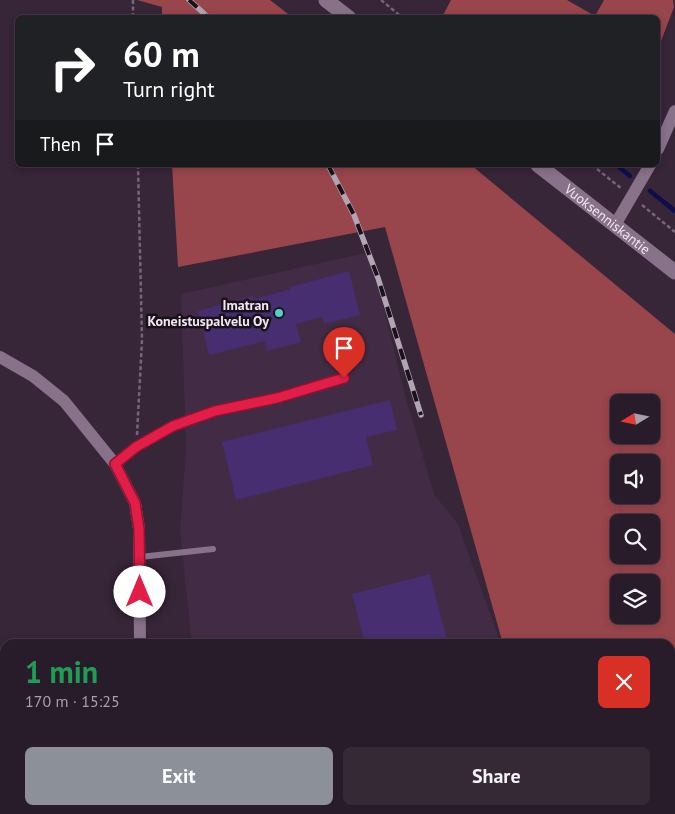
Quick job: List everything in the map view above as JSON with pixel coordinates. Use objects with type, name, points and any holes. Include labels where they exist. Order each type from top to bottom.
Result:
[{"type":"street","points":[[326,0],[345,15]]},
{"type":"street","points":[[660,145],[675,111]]},
{"type":"street","name":"Vuoksenniskantie","points":[[541,167],[675,272]]},
{"type":"street","points":[[615,225],[649,167]]},
{"type":"street","points":[[0,357],[33,376],[64,401],[115,464],[135,503],[139,529],[140,639]]},
{"type":"lane","points":[[115,464],[136,447],[173,426],[215,411],[277,398],[344,378]]},
{"type":"lane","points":[[140,557],[213,549]]},
{"type":"path","points":[[133,0],[133,15]]},
{"type":"path","points":[[381,0],[399,15]]},
{"type":"path","points":[[136,447],[142,340],[138,167]]},
{"type":"shaded area","points":[[137,0],[270,0],[289,15],[162,15],[162,7]]},
{"type":"shaded area","points":[[451,0],[567,0],[593,15],[443,15]]},
{"type":"shaded area","points":[[604,0],[673,0],[674,7],[660,44],[660,15],[596,15]]},
{"type":"shaded area","points":[[172,167],[473,167],[675,334],[675,639],[502,639],[385,227],[178,267]]},
{"type":"shaded area","points":[[370,252],[405,394],[434,494],[458,524],[499,639],[191,639],[180,531],[186,450],[181,294]]},
{"type":"building","name":"Imatran Koneistuspalvelu Oy","points":[[349,271],[360,315],[324,324],[322,317],[296,324],[301,342],[267,351],[265,341],[209,355],[198,311],[253,296],[254,299]]},
{"type":"building","points":[[390,400],[397,430],[366,437],[373,465],[236,500],[222,442]]},
{"type":"building","points":[[430,574],[447,639],[364,639],[352,594]]},
{"type":"waterway","points":[[619,167],[630,176]]},
{"type":"waterway","points":[[650,191],[675,211]]},
{"type":"railway","points":[[189,0],[206,15]]},
{"type":"railway","points":[[329,167],[354,215],[378,278],[421,415]]},
{"type":"place","name":"Imatran Koneistuspalvelu Oy","points":[[279,313]]},
{"type":"route","points":[[140,592],[139,529],[135,503],[115,464],[136,447],[173,426],[215,411],[277,398],[344,378]]}]
